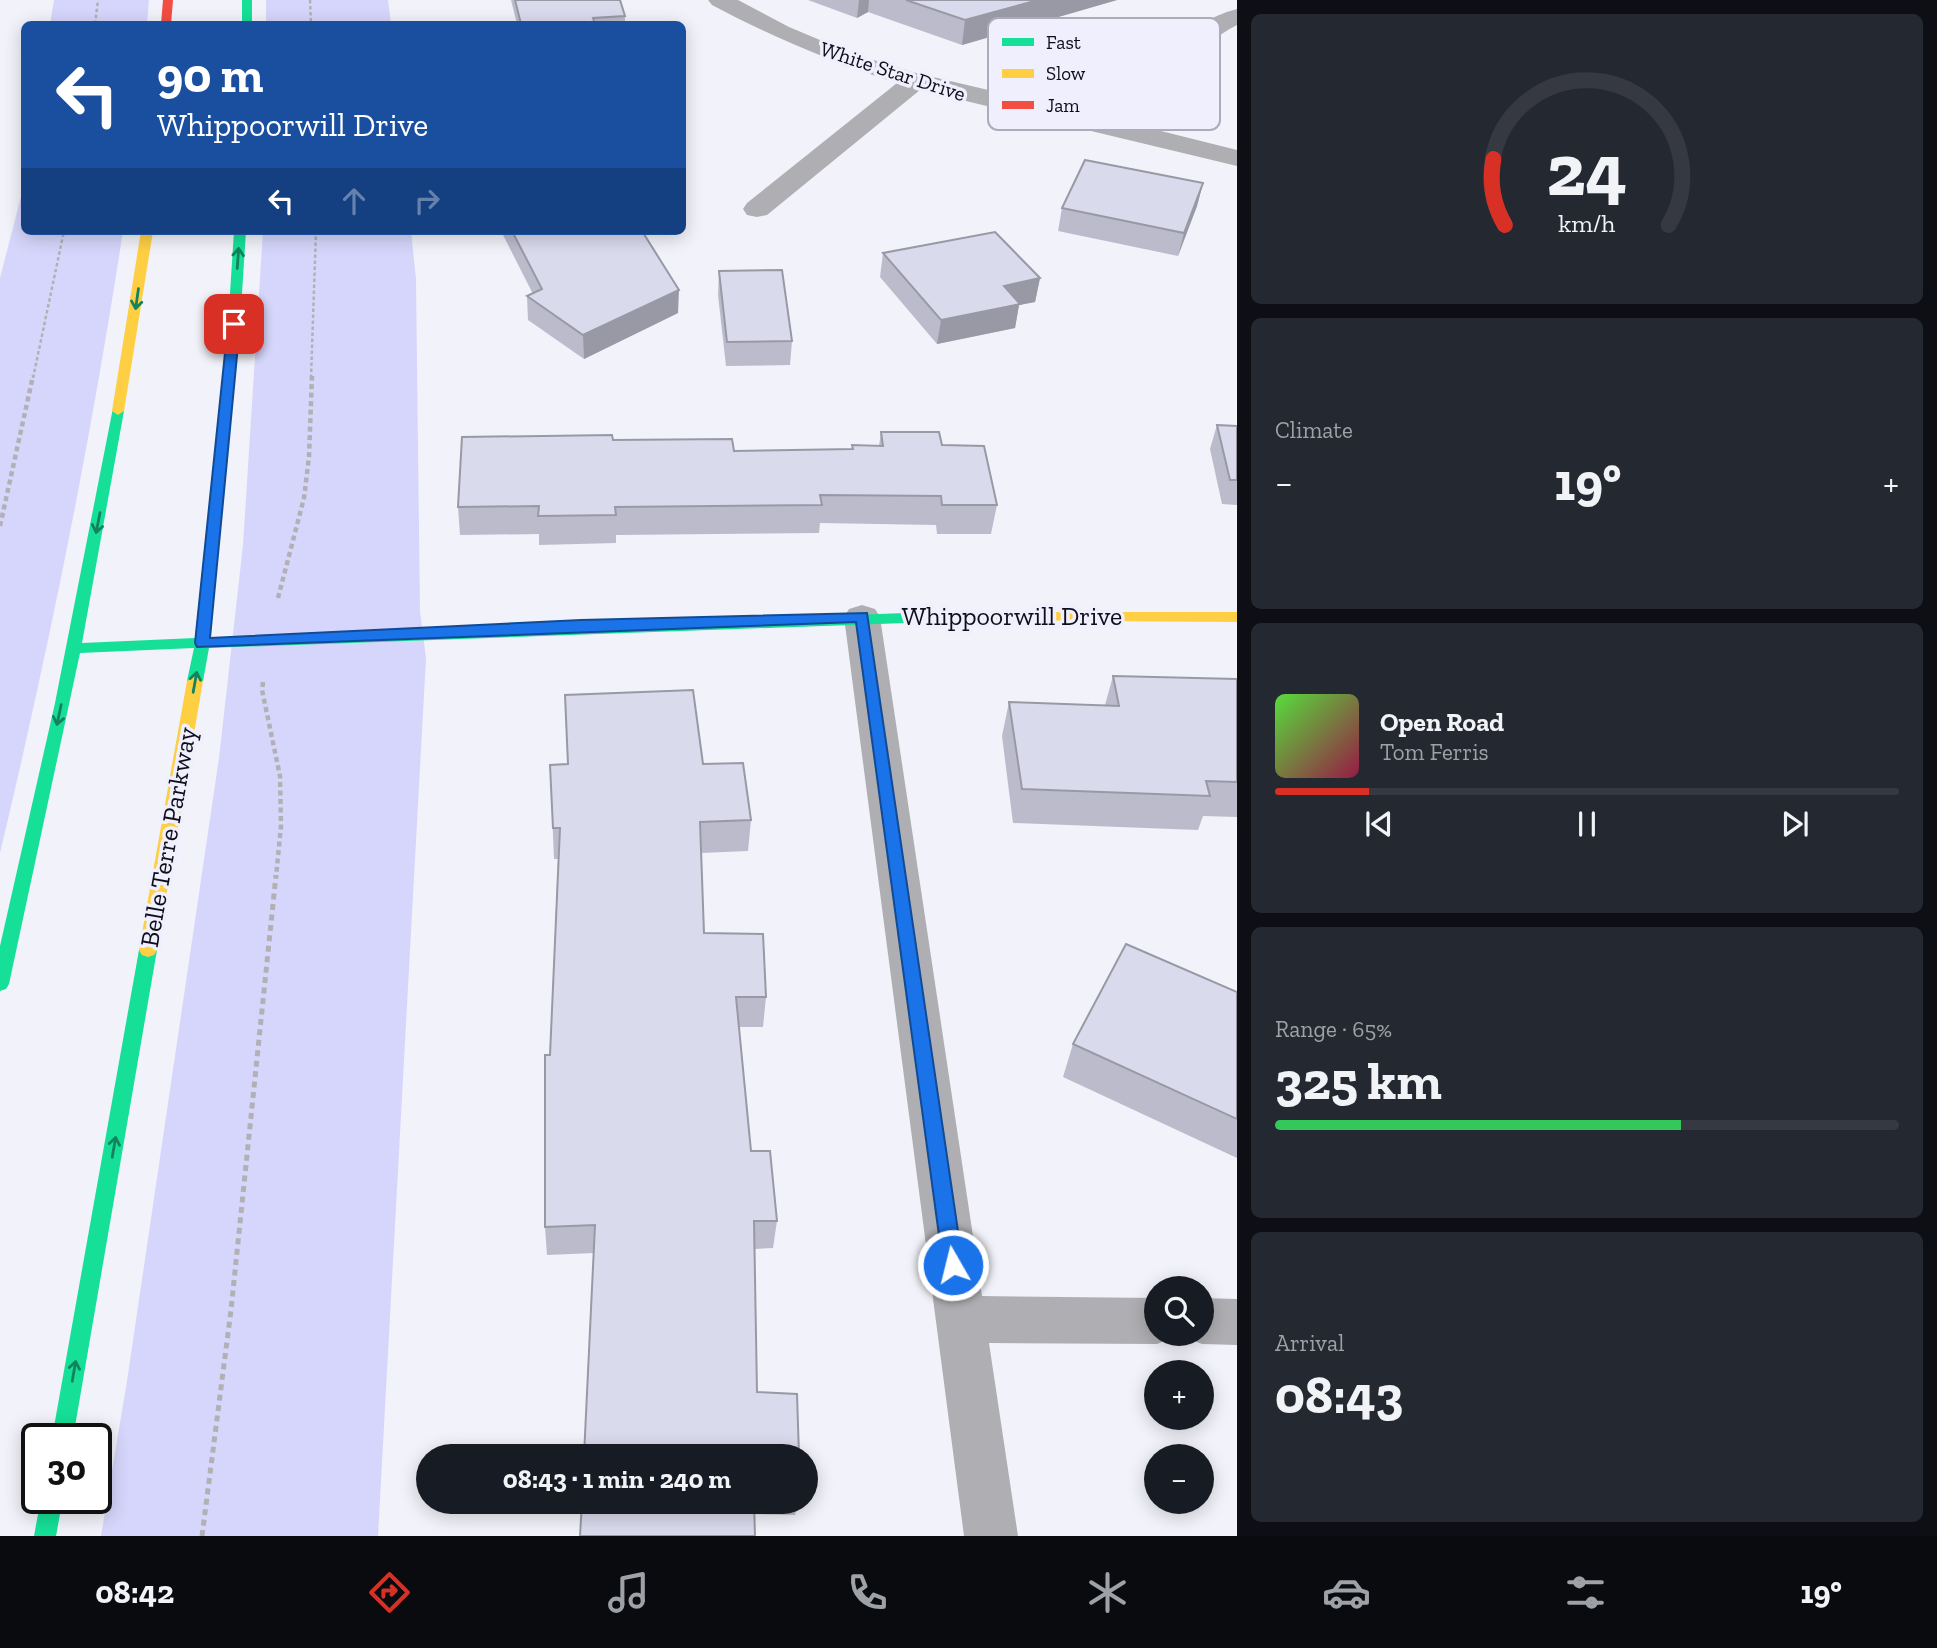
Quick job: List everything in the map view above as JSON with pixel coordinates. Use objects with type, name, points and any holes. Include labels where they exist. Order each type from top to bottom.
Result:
[{"type":"main road","points":[[166,21],[168,0]]},
{"type":"main road","points":[[247,0],[247,21]]},
{"type":"main road","points":[[0,984],[73,648],[123,396],[146,235]]},
{"type":"main road","name":"Belle Terre Parkway","points":[[65,1423],[202,643],[234,324],[240,235]]},
{"type":"main road","name":"Whippoorwill Drive","points":[[73,648],[581,625],[862,617],[1237,617]]},
{"type":"main road","points":[[45,1536],[49,1514]]},
{"type":"street","name":"White Star Drive","points":[[720,0],[811,45],[914,82],[988,99]]},
{"type":"street","points":[[1220,25],[1237,16]]},
{"type":"street","points":[[757,209],[914,82]]},
{"type":"street","name":"White Star Drive","points":[[1126,130],[1237,158]]},
{"type":"street","points":[[862,617],[991,1536]]},
{"type":"street","points":[[960,1318],[1144,1321]]},
{"type":"street","points":[[1214,1321],[1237,1322]]},
{"type":"path","points":[[95,21],[98,0]]},
{"type":"path","points":[[310,0],[311,21]]},
{"type":"path","points":[[0,526],[8,478],[39,359],[63,235]]},
{"type":"path","points":[[277,600],[304,498],[307,471],[316,235]]},
{"type":"path","points":[[202,1536],[231,1310],[281,826],[281,776],[262,690]]},
{"type":"shaded area","points":[[54,0],[149,0],[147,21],[50,21]]},
{"type":"shaded area","points":[[266,0],[388,0],[391,21],[266,21]]},
{"type":"shaded area","points":[[21,197],[21,235],[122,235],[68,544],[0,853],[0,278]]},
{"type":"shaded area","points":[[263,235],[411,235],[416,279],[420,612],[426,658],[378,1536],[101,1536],[105,1514],[112,1514],[112,1470],[219,758],[243,545]]},
{"type":"building","points":[[515,0],[620,0],[625,16],[593,18],[594,21],[520,21]]},
{"type":"building","points":[[906,0],[1038,0],[965,20]]},
{"type":"building","points":[[1085,160],[1203,183],[1184,233],[1062,208]]},
{"type":"building","points":[[995,232],[1040,278],[1004,286],[1020,304],[941,320],[883,253]]},
{"type":"building","points":[[514,235],[645,235],[679,290],[583,335],[527,296],[542,289]]},
{"type":"building","points":[[782,270],[792,341],[727,342],[719,271]]},
{"type":"building","points":[[1217,425],[1237,426],[1237,480],[1230,480]]},
{"type":"building","points":[[881,432],[939,432],[942,445],[984,446],[997,505],[942,505],[941,496],[820,495],[822,505],[615,507],[616,515],[538,516],[539,506],[458,507],[462,437],[612,435],[613,440],[732,439],[734,451],[883,446]]},
{"type":"building","points":[[1113,676],[1237,679],[1237,782],[1206,781],[1210,796],[1022,789],[1009,702],[1119,706]]},
{"type":"building","points":[[693,690],[703,764],[743,763],[751,820],[700,822],[704,933],[763,934],[766,997],[736,997],[751,1151],[770,1151],[777,1221],[754,1221],[757,1392],[797,1394],[799,1444],[585,1444],[595,1225],[545,1227],[545,1055],[550,1055],[560,828],[553,828],[550,765],[568,764],[565,695]]},
{"type":"building","points":[[1126,944],[1237,992],[1237,1119],[1073,1044]]},
{"type":"building","points":[[581,1514],[754,1514],[755,1536],[580,1536]]},
{"type":"traffic: fast","points":[[247,0],[247,21]]},
{"type":"traffic: fast","points":[[195,681],[202,643],[234,324],[240,235]]},
{"type":"traffic: fast","points":[[0,984],[63,703],[118,411]]},
{"type":"traffic: fast","points":[[73,648],[933,617]]},
{"type":"traffic: fast","points":[[65,1423],[148,950]]},
{"type":"traffic: fast","points":[[45,1536],[49,1514]]},
{"type":"traffic: slow","points":[[118,411],[146,235]]},
{"type":"traffic: slow","points":[[933,617],[1237,617]]},
{"type":"traffic: slow","points":[[148,950],[195,681]]},
{"type":"traffic: jam","points":[[166,21],[168,0]]},
{"type":"route","points":[[234,324],[202,643],[581,625],[862,617],[953,1265]]}]
